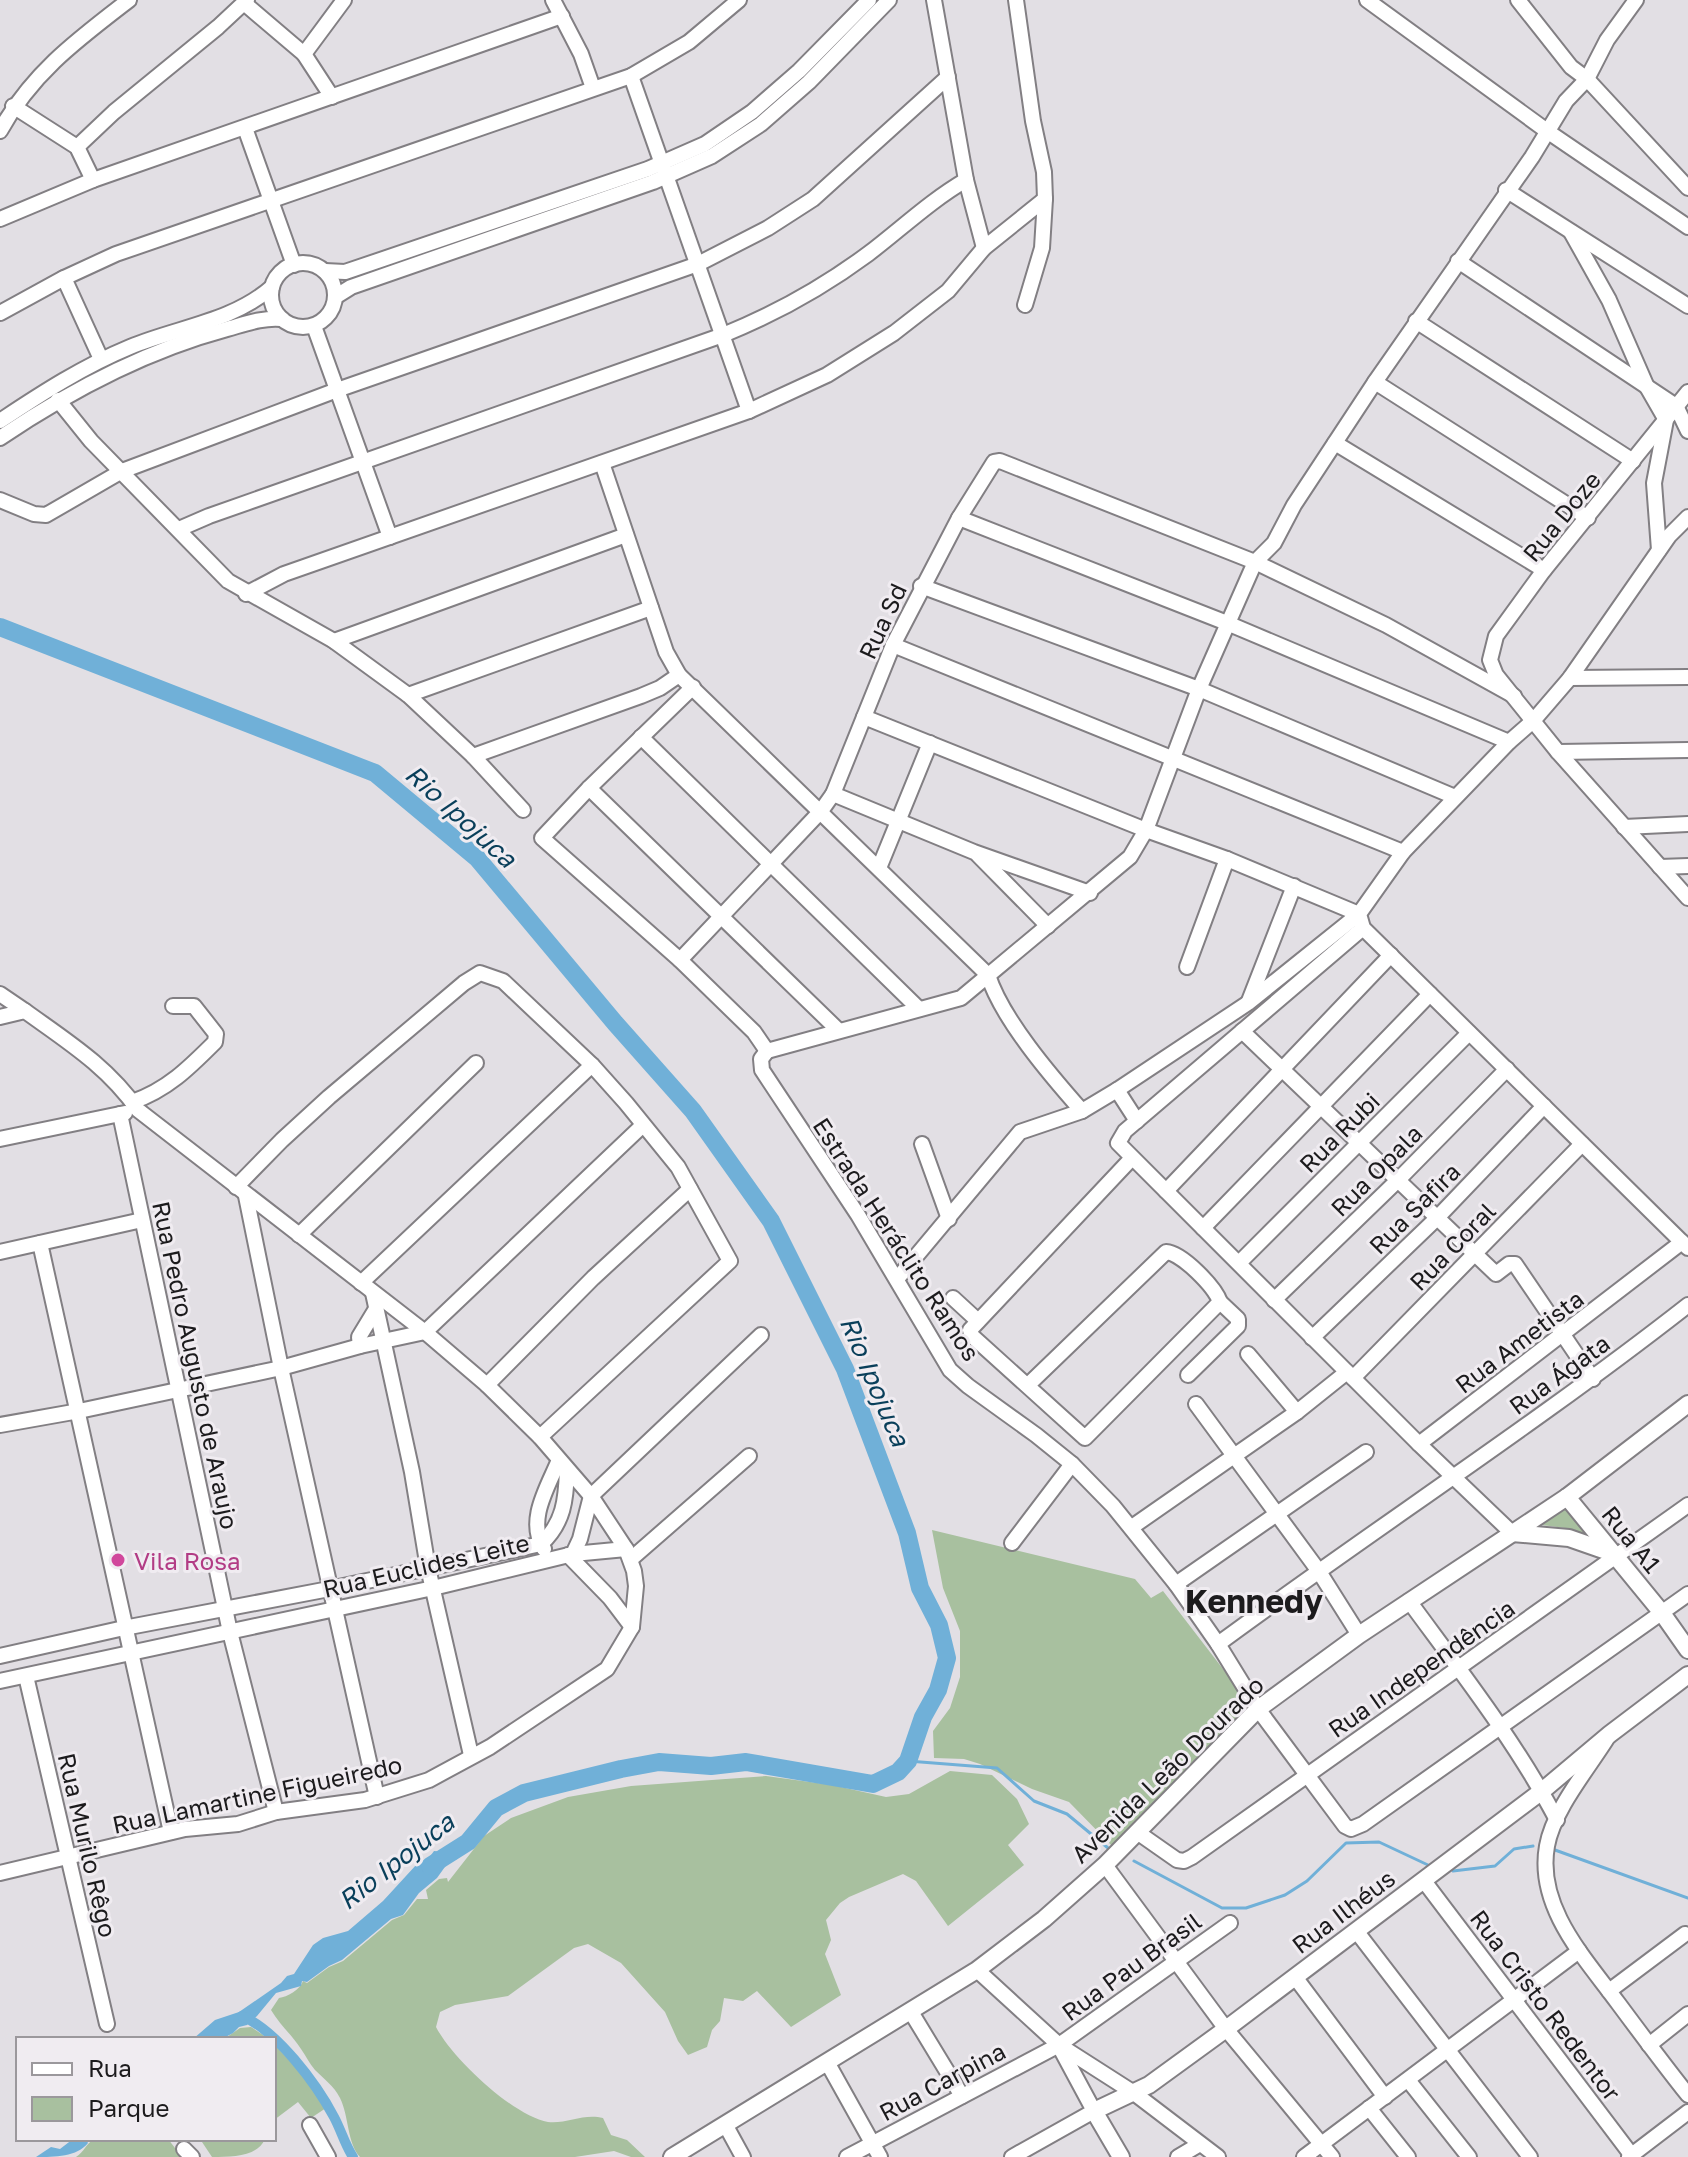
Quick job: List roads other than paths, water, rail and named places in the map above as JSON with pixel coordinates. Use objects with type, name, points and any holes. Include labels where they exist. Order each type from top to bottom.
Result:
[{"type":"main road","name":"Avenida Leão Dourado","points":[[672,2157],[977,1970],[1044,1919],[1105,1865],[1258,1709],[1359,1635],[1567,1497],[1688,1404]]},
{"type":"main road","name":"Rua A1","points":[[1567,1497],[1662,1613],[1688,1650]]},
{"type":"main road","points":[[1512,1533],[1569,1538],[1614,1555]]},
{"type":"main road","name":"Rua Ilhéus","points":[[1094,2111],[1134,2093],[1226,2029],[1542,1791],[1688,1675]]},
{"type":"main road","points":[[1094,2111],[1121,2157]]},
{"type":"street","points":[[0,131],[13,106],[44,69],[129,0]]},
{"type":"street","points":[[553,0],[581,54],[593,88]]},
{"type":"street","points":[[0,313],[116,254],[631,76],[689,42],[739,0]]},
{"type":"street","points":[[804,77],[869,0]]},
{"type":"street","points":[[0,421],[101,359],[251,305],[272,287],[285,269],[294,265],[345,272],[712,156],[737,140],[889,0]]},
{"type":"street","points":[[934,0],[966,180],[984,248]]},
{"type":"street","points":[[1016,0],[1033,121],[1044,172],[1045,199],[1042,248],[1025,305]]},
{"type":"street","points":[[1367,0],[1547,131],[1688,227]]},
{"type":"street","points":[[1518,0],[1571,67],[1587,79],[1688,188]]},
{"type":"street","points":[[693,687],[542,838],[680,960],[754,1032],[767,1051],[961,998],[1130,857],[1146,830],[1171,757],[1255,562],[1274,543],[1294,505],[1375,382],[1566,101],[1587,79],[1607,40],[1636,0]]},
{"type":"street","points":[[77,147],[246,1],[304,54],[332,97]]},
{"type":"street","points":[[304,54],[346,1]]},
{"type":"street","points":[[0,219],[93,180],[562,16]]},
{"type":"street","points":[[631,76],[749,411]]},
{"type":"street","points":[[0,500],[34,514],[46,515],[122,471],[337,390],[698,264],[768,228],[813,199],[948,77]]},
{"type":"street","points":[[13,106],[77,147],[93,180]]},
{"type":"street","points":[[245,128],[294,265]]},
{"type":"street","points":[[335,297],[351,287],[665,170]]},
{"type":"street","points":[[179,529],[770,316],[819,288],[869,253],[937,197],[966,180]]},
{"type":"street","points":[[1506,190],[1688,306]]},
{"type":"street","points":[[246,594],[284,574],[749,411],[827,375],[894,333],[948,291],[984,248],[1045,199]]},
{"type":"street","points":[[1571,232],[1609,300],[1647,387],[1666,420],[1654,483],[1659,550]]},
{"type":"street","points":[[1458,261],[1676,406],[1688,431]]},
{"type":"street","points":[[272,287],[272,301],[282,319],[291,325],[314,326],[331,311],[335,297],[333,283],[325,271]]},
{"type":"street","points":[[64,278],[101,359]]},
{"type":"street","points":[[0,438],[58,400],[155,353],[212,333],[267,319],[282,319]]},
{"type":"street","points":[[1416,321],[1633,461]]},
{"type":"street","points":[[314,326],[390,537]]},
{"type":"street","points":[[1375,382],[1588,518]]},
{"type":"street","name":"Rua Doze","points":[[1514,696],[1496,675],[1490,660],[1496,636],[1544,570],[1688,392]]},
{"type":"street","points":[[58,400],[91,441],[228,581],[246,594],[334,641],[408,695],[473,756],[523,810]]},
{"type":"street","points":[[1335,443],[1544,570]]},
{"type":"street","name":"Rua Sd","points":[[680,960],[821,811],[833,794],[893,645],[921,586],[990,466],[1000,461],[1255,562]]},
{"type":"street","points":[[602,463],[666,652],[679,675],[988,975],[1002,1004],[1046,1070],[1082,1111]]},
{"type":"street","points":[[1512,1533],[1118,1143],[1125,1131],[1242,1031],[1361,921],[1403,852],[1533,721],[1570,678],[1659,550],[1688,517]]},
{"type":"street","points":[[959,518],[1227,623],[1509,742]]},
{"type":"street","points":[[334,641],[626,535]]},
{"type":"street","points":[[1255,562],[1386,625],[1514,696],[1558,752],[1688,898]]},
{"type":"street","points":[[921,586],[1199,689],[1455,797]]},
{"type":"street","points":[[408,695],[651,608]]},
{"type":"street","points":[[893,645],[1403,852]]},
{"type":"street","points":[[473,756],[641,696],[679,675]]},
{"type":"street","points":[[1570,678],[1688,677]]},
{"type":"street","points":[[864,717],[1294,886],[1361,921],[1391,955],[1685,1245]]},
{"type":"street","points":[[641,737],[919,1009]]},
{"type":"street","points":[[879,868],[930,743]]},
{"type":"street","points":[[1558,752],[1688,750]]},
{"type":"street","points":[[589,788],[838,1030]]},
{"type":"street","points":[[833,794],[974,852],[1090,893]]},
{"type":"street","points":[[1624,827],[1688,824]]},
{"type":"street","points":[[974,852],[1048,926]]},
{"type":"street","points":[[1187,967],[1227,859]]},
{"type":"street","points":[[1660,867],[1688,866]]},
{"type":"street","points":[[1248,1003],[1294,886]]},
{"type":"street","points":[[897,1279],[1020,1132],[1082,1111],[1117,1090],[1248,1003],[1361,921]]},
{"type":"street","points":[[1166,1191],[1391,955]]},
{"type":"street","points":[[241,1192],[282,1140],[455,990],[480,973],[503,981],[592,1065],[678,1167],[730,1261],[540,1437]]},
{"type":"street","points":[[0,994],[103,1069],[120,1084],[135,1106],[241,1192],[425,1332],[487,1385],[540,1437],[591,1496],[628,1554],[636,1586],[632,1627]]},
{"type":"street","points":[[1203,1228],[1430,994]]},
{"type":"street","points":[[0,1139],[120,1114],[174,1082],[215,1042],[216,1034],[194,1006],[173,1006]]},
{"type":"street","points":[[0,1017],[25,1011]]},
{"type":"street","points":[[1242,1031],[1496,1274],[1511,1263],[1515,1264],[1593,1379]]},
{"type":"street","name":"Rua Rubi","points":[[1239,1263],[1469,1033]]},
{"type":"street","name":"Estrada Heráclito Ramos","points":[[767,1051],[761,1059],[762,1070],[858,1215],[950,1370],[1072,1464],[1132,1527],[1218,1644],[1258,1709],[1345,1826],[1351,1829],[1363,1824],[1501,1728]]},
{"type":"street","points":[[299,1235],[476,1063]]},
{"type":"street","points":[[367,1288],[592,1065]]},
{"type":"street","name":"Rua Opala","points":[[1274,1300],[1507,1069]]},
{"type":"street","points":[[1117,1090],[1137,1121]]},
{"type":"street","name":"Rua Safira","points":[[1312,1338],[1436,1219],[1544,1106]]},
{"type":"street","name":"Rua Pedro Augusto de Araujo","points":[[120,1114],[230,1632],[276,1812]]},
{"type":"street","points":[[0,1425],[281,1368],[425,1332],[643,1125]]},
{"type":"street","points":[[922,1144],[949,1219]]},
{"type":"street","name":"Rua Coral","points":[[1132,1527],[1350,1375],[1582,1144]]},
{"type":"street","points":[[1132,1158],[978,1321],[970,1330],[972,1336],[1085,1438],[1220,1302]]},
{"type":"street","points":[[487,1385],[593,1278],[690,1189]]},
{"type":"street","points":[[241,1192],[377,1797]]},
{"type":"street","points":[[0,1252],[142,1220]]},
{"type":"street","points":[[40,1243],[171,1832]]},
{"type":"street","name":"Rua Ametista","points":[[1419,1444],[1685,1245]]},
{"type":"street","points":[[1028,1385],[1166,1252],[1174,1253],[1213,1288],[1220,1302],[1238,1319],[1238,1326],[1188,1375]]},
{"type":"street","points":[[367,1288],[384,1343],[412,1472],[428,1568],[471,1755]]},
{"type":"street","points":[[953,1298],[978,1321]]},
{"type":"street","name":"Rua Ágata","points":[[1218,1644],[1318,1570],[1593,1379],[1688,1305]]},
{"type":"street","points":[[360,1346],[359,1337],[376,1309]]},
{"type":"street","points":[[632,1627],[570,1555],[580,1539],[591,1496],[761,1335]]},
{"type":"street","points":[[1248,1354],[1297,1412]]},
{"type":"street","points":[[1196,1404],[1318,1570],[1359,1635]]},
{"type":"street","points":[[1176,1584],[1366,1452]]},
{"type":"street","points":[[628,1554],[749,1456]]},
{"type":"street","points":[[1012,1543],[1072,1464]]},
{"type":"street","points":[[551,1559],[541,1544],[538,1509],[563,1465]]},
{"type":"street","name":"Rua Euclides Leite","points":[[0,1656],[541,1544],[562,1516],[563,1465]]},
{"type":"street","name":"Rua Independência","points":[[1137,1832],[1177,1860],[1192,1857],[1688,1505]]},
{"type":"street","name":"Rua Euclides Leite","points":[[0,1681],[433,1588],[570,1555],[628,1554]]},
{"type":"street","points":[[1501,1728],[1688,1594]]},
{"type":"street","points":[[1409,1601],[1501,1728],[1557,1820]]},
{"type":"street","name":"Rua Lamartine Figueiredo","points":[[0,1873],[171,1832],[238,1824],[276,1812],[377,1797],[429,1780],[490,1747],[607,1669],[632,1627]]},
{"type":"street","name":"Rua Murilo Rêgo","points":[[26,1676],[107,2024]]},
{"type":"street","points":[[1610,1734],[1557,1820],[1547,1846],[1545,1870],[1549,1892],[1579,1951],[1688,2095]]},
{"type":"street","points":[[1105,1865],[1226,2029],[1332,2157]]},
{"type":"street","name":"Rua Cristo Redentor","points":[[1424,1881],[1631,2156]]},
{"type":"street","name":"Rua Pau Brasil","points":[[1059,2045],[1230,1923]]},
{"type":"street","points":[[1357,1932],[1530,2157]]},
{"type":"street","points":[[1609,1991],[1685,1934]]},
{"type":"street","points":[[1304,2157],[1579,1951]]},
{"type":"street","points":[[977,1970],[1059,2045],[1134,2093],[1218,2157]]},
{"type":"street","points":[[1295,1977],[1385,2097]]},
{"type":"street","points":[[911,2012],[962,2096]]},
{"type":"street","points":[[1649,2045],[1688,2014]]},
{"type":"street","points":[[1012,2157],[1094,2111],[1059,2045]]},
{"type":"street","name":"Rua Carpina","points":[[847,2157],[1059,2045]]},
{"type":"street","points":[[827,2062],[880,2157]]},
{"type":"street","points":[[1408,2080],[1469,2157]]},
{"type":"street","points":[[1369,2108],[1408,2157]]},
{"type":"street","points":[[1631,2156],[1688,2112]]},
{"type":"street","points":[[310,2125],[328,2157]]},
{"type":"street","points":[[726,2126],[743,2157]]},
{"type":"street","points":[[1178,2157],[1200,2144]]},
{"type":"water","name":"Rio Ipojuca","points":[[434,1851],[457,1859],[447,1864],[437,1878],[419,1893],[403,1915],[391,1919],[342,1960],[307,1982],[302,1981],[301,1986],[276,1993],[247,2025],[226,2037],[195,2037],[215,2020],[239,2012],[294,1974],[313,1945],[323,1938],[348,1931],[383,1901],[417,1864],[426,1862]]},
{"type":"water","points":[[70,2141],[88,2143],[72,2154],[36,2157],[51,2147],[60,2149]]},
{"type":"waterway","name":"Rio Ipojuca","points":[[0,627],[375,773],[477,858],[693,1111],[771,1221],[845,1369],[907,1533],[920,1588],[939,1625],[947,1658],[938,1690],[923,1717],[908,1761],[898,1772],[873,1784],[746,1762],[711,1766],[659,1762],[621,1769],[524,1793],[496,1808],[468,1842],[430,1866]]},
{"type":"waterway","points":[[908,1761],[997,1768],[1034,1801],[1067,1814],[1108,1848]]},
{"type":"waterway","points":[[1134,1861],[1222,1908],[1246,1908],[1285,1895],[1307,1881],[1346,1843],[1379,1842],[1428,1865]]},
{"type":"waterway","points":[[1453,1871],[1495,1866],[1514,1849],[1533,1846]]},
{"type":"waterway","points":[[1555,1850],[1688,1898]]},
{"type":"waterway","points":[[242,2016],[273,2037]]},
{"type":"waterway","points":[[276,2040],[317,2089],[353,2157]]},
{"type":"place","name":"Vila Rosa","points":[[118,1560]]},
{"type":"district","name":"Kennedy","points":[[1254,1601]]}]
